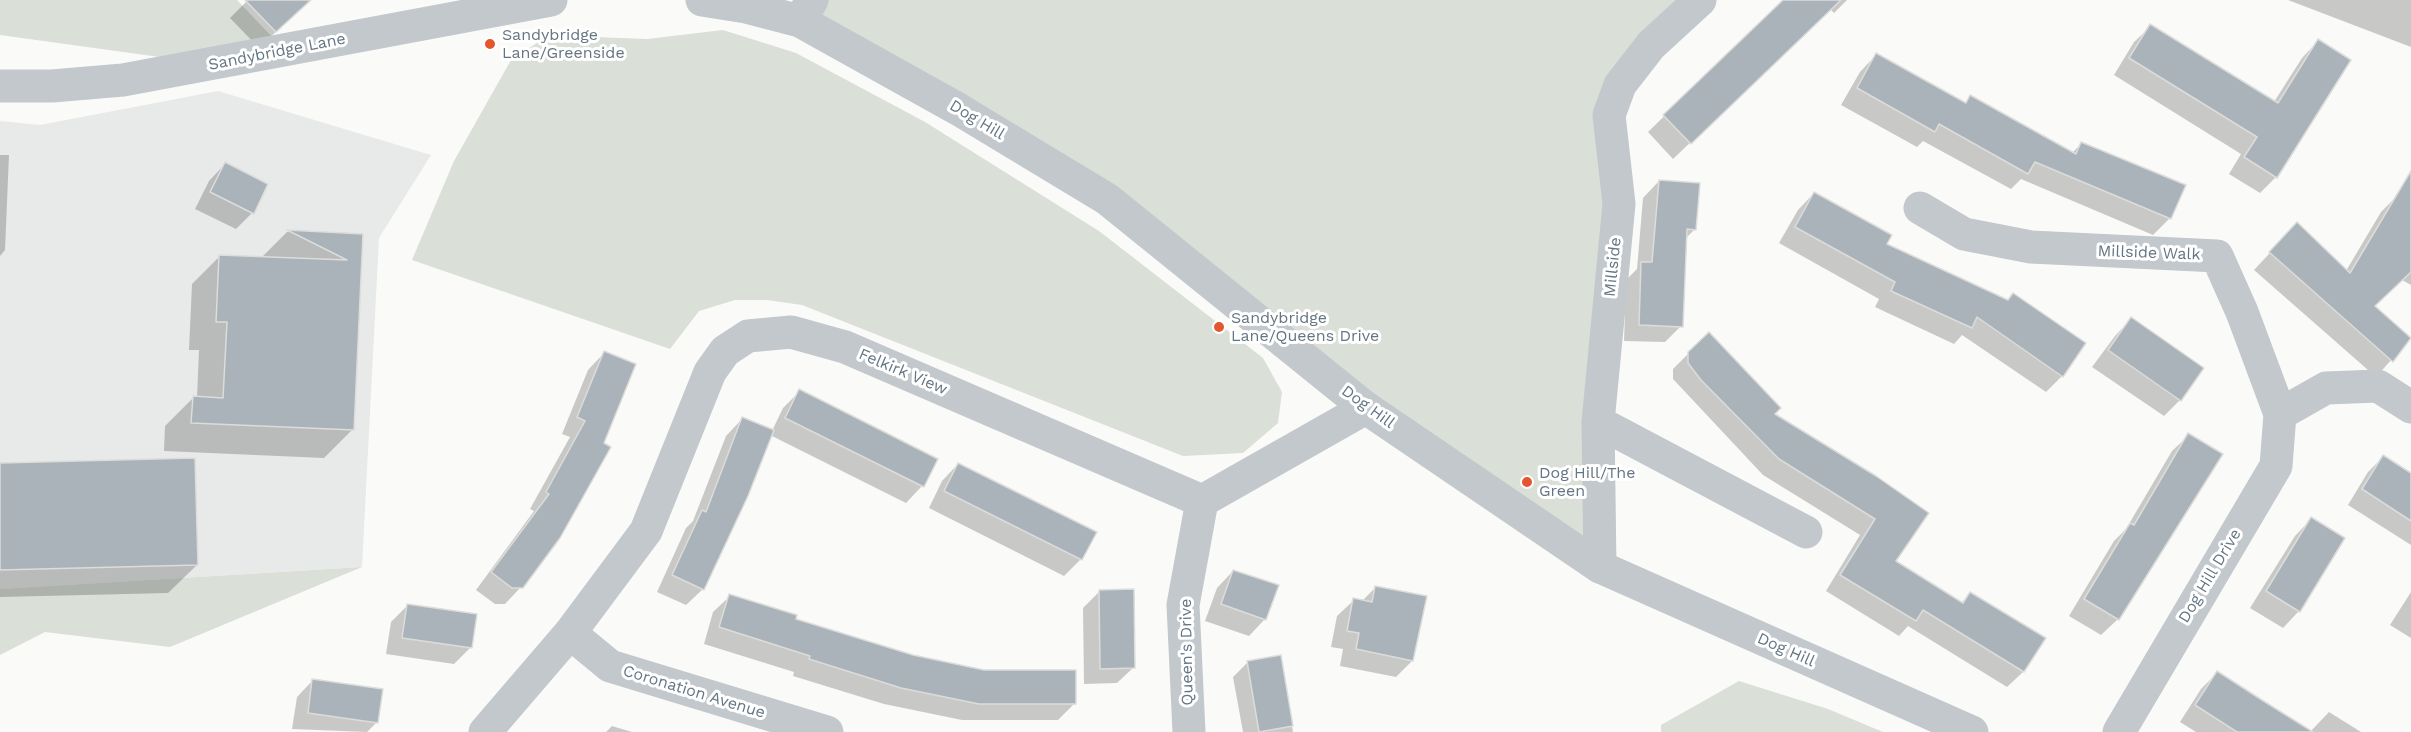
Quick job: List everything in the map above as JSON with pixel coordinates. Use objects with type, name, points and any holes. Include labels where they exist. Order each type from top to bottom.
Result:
[{"type":"street","name":"Sandybridge Lane","points":[[0,86],[52,86],[123,80],[551,0]]},
{"type":"street","points":[[702,0],[746,7],[806,10]]},
{"type":"street","name":"Millside","points":[[1600,567],[1598,422],[1619,204],[1609,115],[1620,85],[1651,45],[1700,0]]},
{"type":"street","name":"Dog Hill","points":[[806,10],[958,109],[1107,199],[1366,408],[1600,567],[1972,732]]},
{"type":"street","name":"Millside Walk","points":[[1920,208],[1964,234],[2031,247],[2217,255],[2242,312],[2280,414]]},
{"type":"street","name":"Felkirk View","points":[[570,633],[646,531],[710,372],[725,351],[748,336],[791,332],[845,347],[1202,501]]},
{"type":"street","points":[[2280,414],[2326,388],[2378,386],[2411,407]]},
{"type":"street","points":[[1202,501],[1366,408]]},
{"type":"street","name":"Dog Hill Drive","points":[[2119,732],[2276,466],[2280,414]]},
{"type":"street","points":[[1598,422],[1806,531]]},
{"type":"street","name":"Queen's Drive","points":[[1189,732],[1183,604],[1202,501]]},
{"type":"street","points":[[485,732],[570,633]]},
{"type":"street","name":"Coronation Avenue","points":[[570,633],[610,666],[828,732]]},
{"type":"shaded area","points":[[0,0],[237,0],[275,40],[167,58],[0,35]]},
{"type":"shaded area","points":[[812,0],[1700,0],[1620,85],[1600,567],[1107,199],[800,21]]},
{"type":"shaded area","points":[[723,30],[796,53],[925,122],[1099,231],[1263,358],[1282,392],[1278,423],[1243,453],[1183,456],[802,305],[767,300],[735,300],[699,311],[670,349],[412,260],[454,161],[511,60],[537,43],[593,37],[647,39]]},
{"type":"shaded area","points":[[218,91],[431,155],[379,238],[362,567],[0,589],[0,121],[40,125]]},
{"type":"shaded area","points":[[362,567],[170,647],[45,632],[0,655],[0,589]]},
{"type":"shaded area","points":[[1739,681],[1828,709],[1883,732],[1661,732],[1661,725]]},
{"type":"building","points":[[245,0],[311,0],[276,32]]},
{"type":"building","points":[[1783,0],[1841,0],[1691,144],[1663,115]]},
{"type":"building","points":[[2150,24],[2278,103],[2318,39],[2351,60],[2277,178],[2244,157],[2257,137],[2129,58]]},
{"type":"building","points":[[1876,53],[1966,103],[1970,95],[2076,154],[2081,142],[2186,185],[2171,219],[2035,162],[2028,174],[1939,124],[1935,132],[1857,88]]},
{"type":"building","points":[[225,162],[268,184],[254,214],[210,192]]},
{"type":"building","points":[[2411,171],[2411,272],[2375,306],[2411,338],[2393,362],[2269,252],[2297,222],[2350,273]]},
{"type":"building","points":[[1659,180],[1700,183],[1696,230],[1687,229],[1683,327],[1639,325],[1641,262],[1652,262]]},
{"type":"building","points":[[1814,192],[1892,235],[1887,244],[2008,300],[2013,293],[2086,343],[2063,377],[1977,317],[1972,328],[1891,291],[1895,282],[1795,227]]},
{"type":"building","points":[[287,230],[363,234],[354,430],[191,423],[193,396],[223,398],[227,322],[216,322],[219,255],[347,260]]},
{"type":"building","points":[[2131,317],[2204,368],[2181,401],[2108,350]]},
{"type":"building","points":[[1709,332],[1781,408],[1775,414],[1876,476],[1929,513],[1896,561],[1963,603],[1970,592],[2046,638],[2024,672],[1923,610],[1916,621],[1840,575],[1875,519],[1779,459],[1701,380],[1688,363],[1688,352]]},
{"type":"building","points":[[604,351],[636,364],[604,443],[611,447],[560,538],[523,588],[512,588],[491,572],[549,494],[546,492],[585,421],[577,417]]},
{"type":"building","points":[[799,389],[938,459],[924,487],[785,418]]},
{"type":"building","points":[[742,417],[774,430],[748,496],[704,590],[672,575],[702,510],[706,512]]},
{"type":"building","points":[[2188,433],[2223,454],[2119,620],[2084,599],[2130,523],[2134,525]]},
{"type":"building","points":[[2383,455],[2411,473],[2411,521],[2362,489]]},
{"type":"building","points":[[195,458],[198,565],[0,570],[0,463]]},
{"type":"building","points":[[958,463],[1097,532],[1082,560],[944,491]]},
{"type":"building","points":[[2311,517],[2345,538],[2300,612],[2266,591]]},
{"type":"building","points":[[1233,570],[1279,585],[1266,620],[1221,604]]},
{"type":"building","points":[[1375,586],[1427,596],[1413,661],[1356,649],[1359,633],[1347,631],[1353,598],[1372,602]]},
{"type":"building","points":[[1134,589],[1135,668],[1100,669],[1099,590]]},
{"type":"building","points":[[729,594],[797,615],[796,619],[913,655],[984,670],[1076,670],[1076,704],[979,704],[901,688],[809,659],[810,656],[719,627]]},
{"type":"building","points":[[407,604],[477,614],[472,648],[402,638]]},
{"type":"building","points":[[1281,655],[1293,726],[1259,732],[1247,661]]},
{"type":"building","points":[[2217,671],[2313,732],[2237,732],[2195,705]]},
{"type":"building","points":[[312,679],[383,689],[378,723],[308,713]]},
{"type":"place","name":"Sandybridge Lane/Greenside","points":[[490,44]]},
{"type":"place","name":"Sandybridge Lane/Queens Drive","points":[[1219,327]]},
{"type":"place","name":"Dog Hill/The Green","points":[[1527,482]]}]
